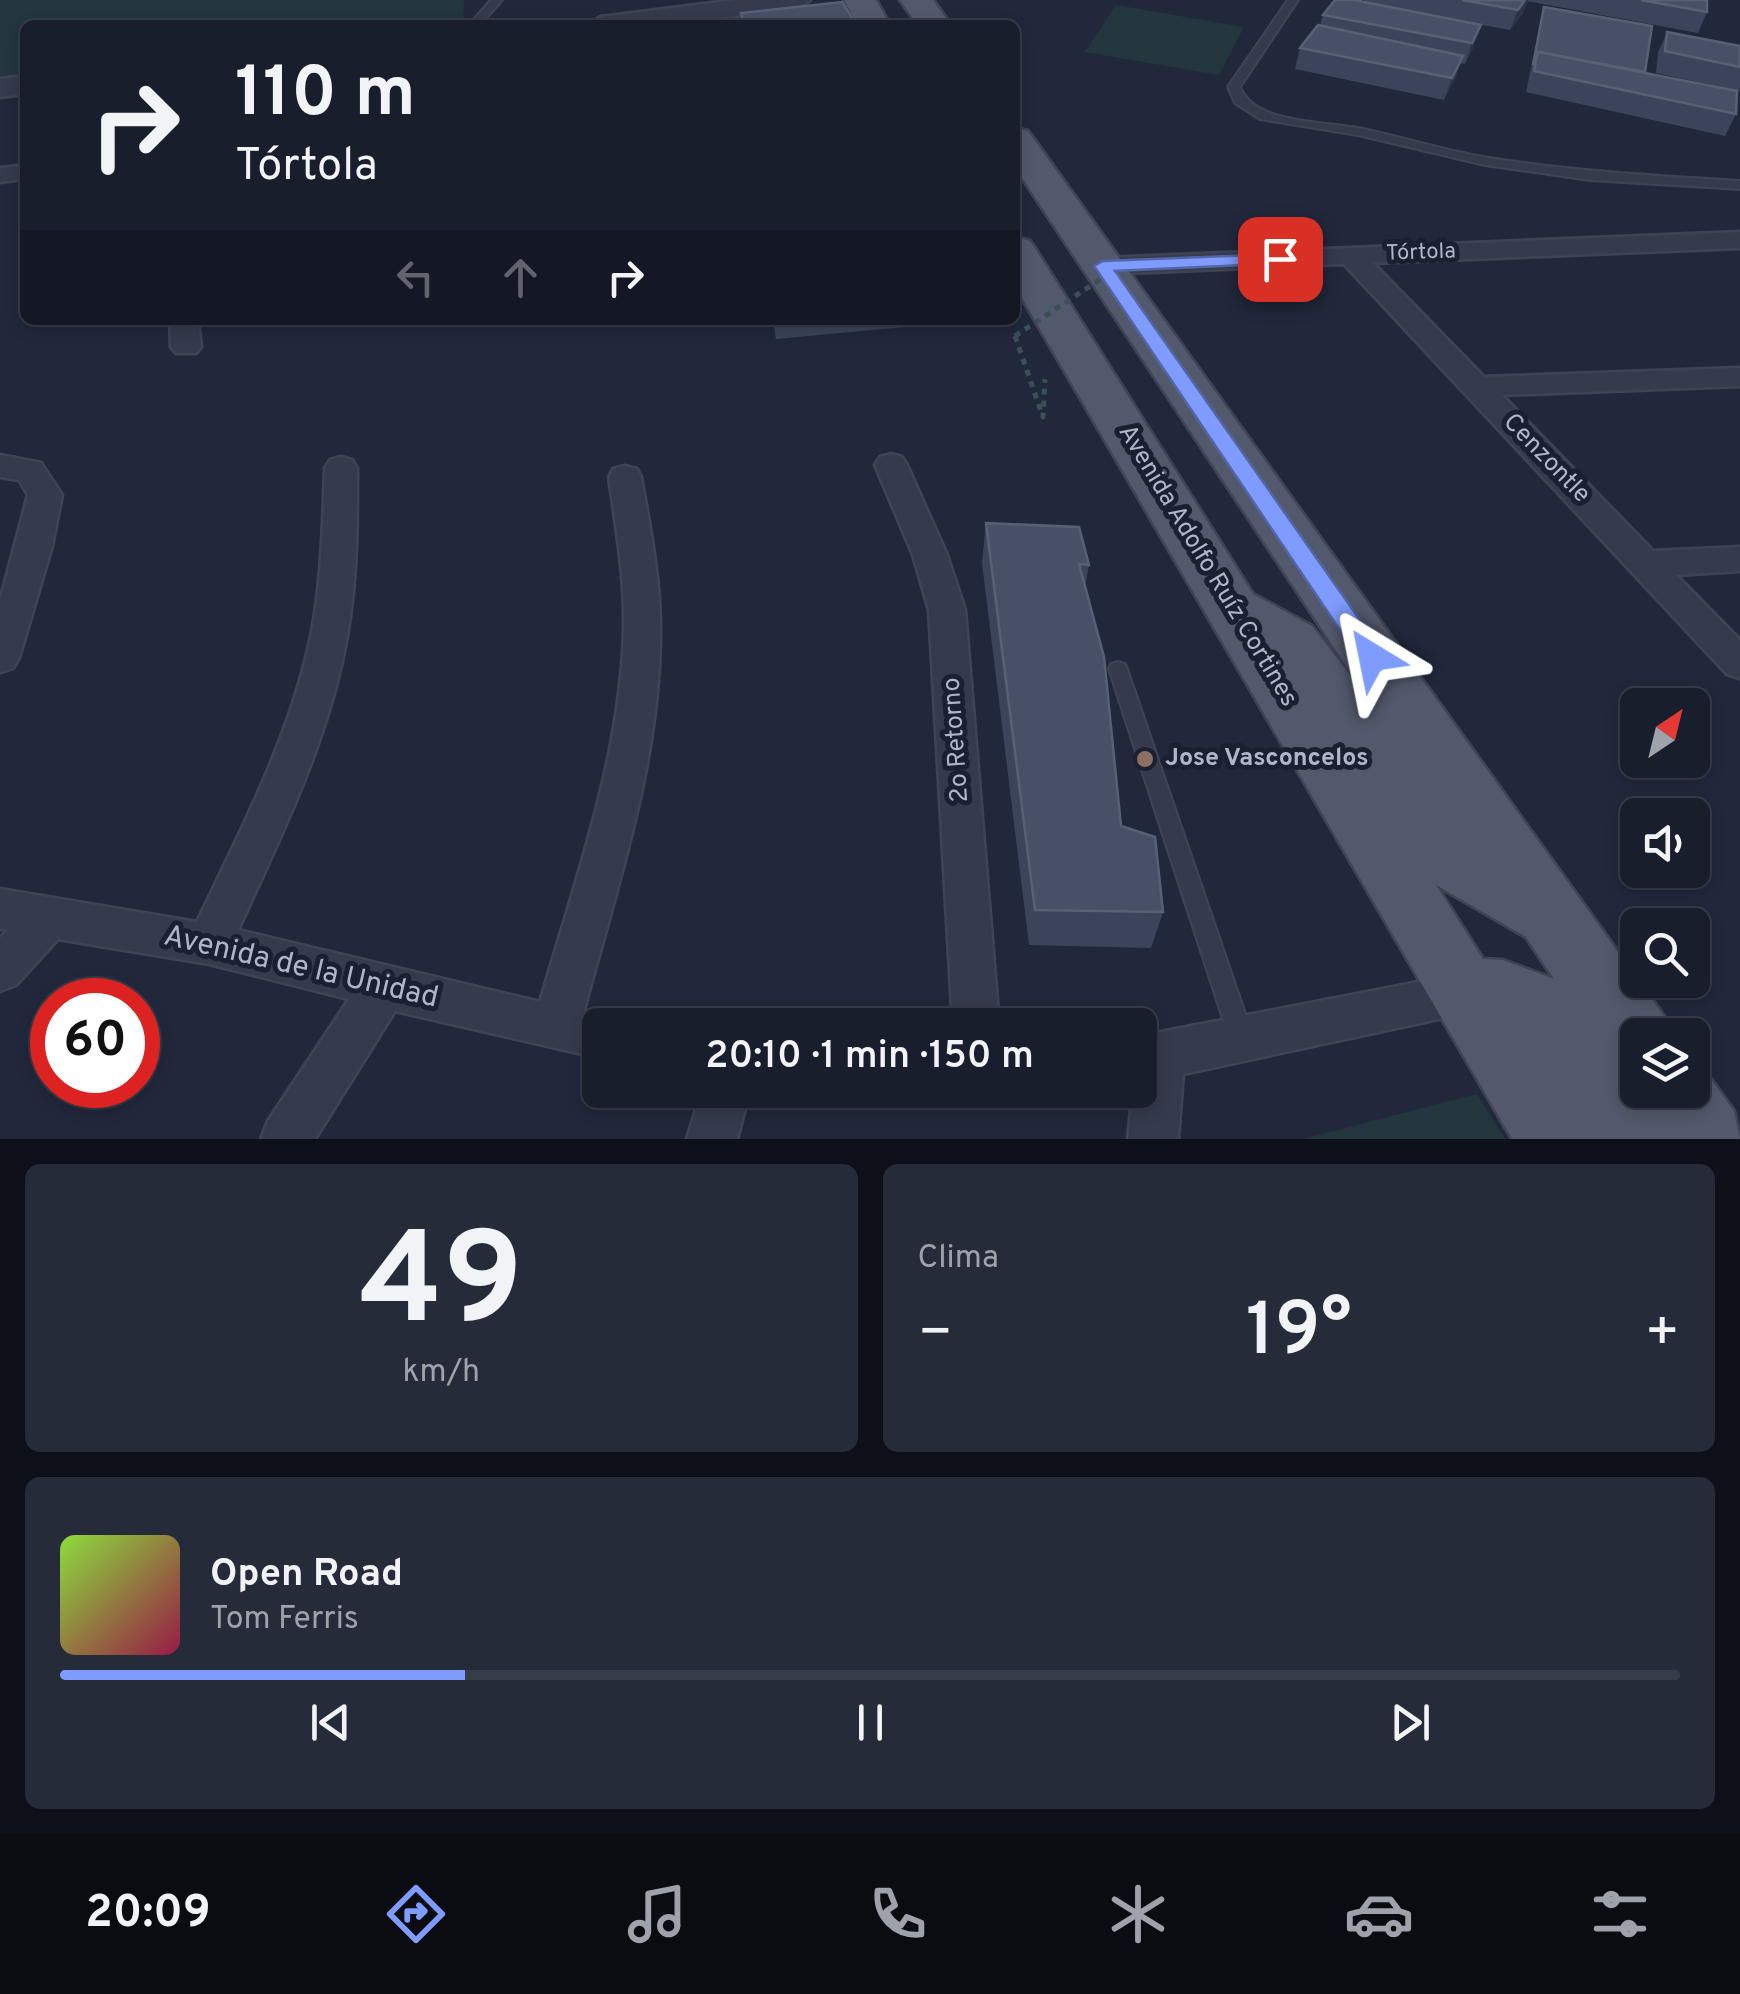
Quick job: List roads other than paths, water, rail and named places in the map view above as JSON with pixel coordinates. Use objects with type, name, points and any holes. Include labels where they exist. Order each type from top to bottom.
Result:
[{"type":"main road","points":[[916,0],[931,20]]},
{"type":"main road","points":[[1020,145],[1117,263],[1622,1018]]},
{"type":"main road","name":"Avenida Adolfo Ruíz Cortines","points":[[1020,258],[1464,995],[1556,1139]]},
{"type":"main road","points":[[1230,604],[1277,631],[1304,654],[1436,848],[1552,917]]},
{"type":"main road","points":[[1464,995],[1500,993],[1527,1002],[1546,1014],[1566,1031],[1636,1139]]},
{"type":"main road","points":[[1684,1108],[1706,1139]]},
{"type":"street","points":[[694,20],[797,0]]},
{"type":"street","name":"Tórtola","points":[[1117,263],[1740,240]]},
{"type":"street","name":"Cenzontle","points":[[1351,256],[1740,664]]},
{"type":"street","points":[[1477,387],[1740,378]]},
{"type":"street","name":"2o Retorno","points":[[891,465],[930,555],[946,610],[975,1008]]},
{"type":"street","points":[[0,466],[30,472],[45,495],[36,546],[0,658]]},
{"type":"street","points":[[209,944],[274,804],[318,678],[336,592],[342,468]]},
{"type":"street","points":[[556,1028],[612,824],[633,727],[641,650],[642,588],[625,477]]},
{"type":"street","points":[[1647,564],[1740,560]]},
{"type":"street","name":"Avenida de la Unidad","points":[[0,909],[209,944],[582,1033]]},
{"type":"street","points":[[0,970],[48,917]]},
{"type":"street","points":[[286,1139],[386,985]]},
{"type":"street","points":[[1157,1057],[1464,995]]},
{"type":"street","points":[[712,1139],[721,1108]]},
{"type":"street","points":[[1152,1108],[1153,1139]]},
{"type":"lane","points":[[479,20],[497,0]]},
{"type":"lane","points":[[1294,0],[1234,87],[1238,101],[1264,117],[1358,131],[1486,162],[1590,176],[1740,185]]},
{"type":"lane","points":[[1118,669],[1242,1040]]},
{"type":"place","name":"Jose Vasconcelos","points":[[1145,759]]}]
